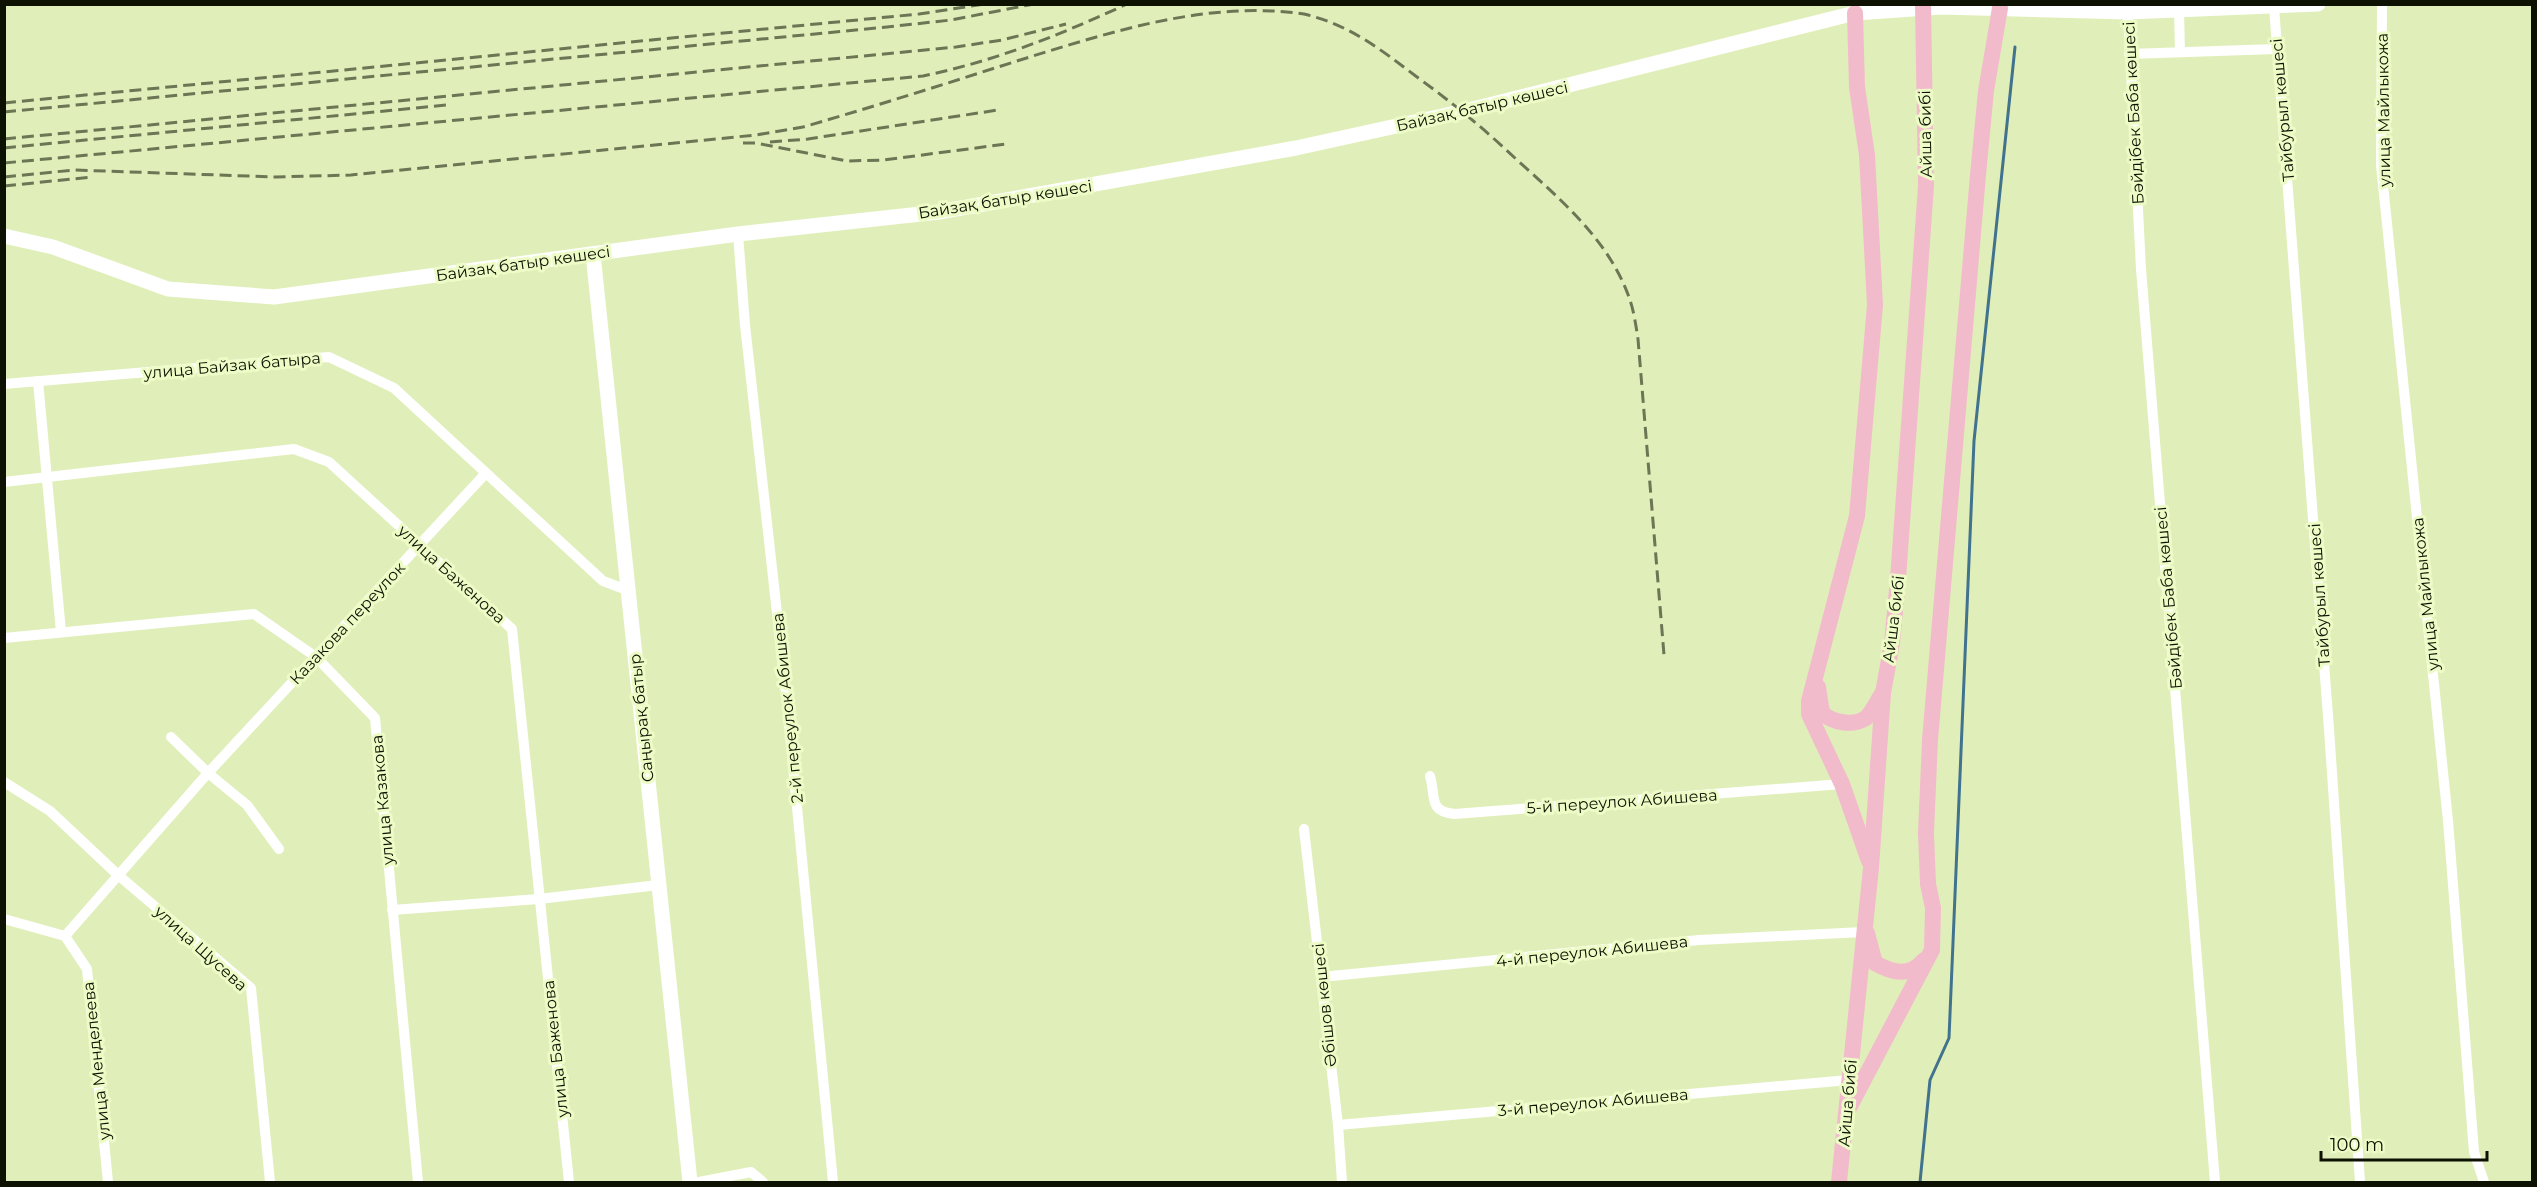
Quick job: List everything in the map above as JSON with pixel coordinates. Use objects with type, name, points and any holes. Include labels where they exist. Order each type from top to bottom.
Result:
[{"type":"main road","name":"Айша бибі","points":[[1839,1182],[1871,868],[1883,693],[1892,643],[1898,579],[1926,186],[1923,4]]},
{"type":"main road","name":"Байзақ батыр көшесі","points":[[4,236],[53,247],[168,289],[273,297],[738,234],[939,212],[1296,148],[1465,111],[1855,13],[1941,7],[2128,12],[2318,4]]},
{"type":"main road","points":[[1846,1114],[1932,950],[1933,908],[1928,884],[1926,833],[1930,740],[1979,163],[1986,91],[2000,8]]},
{"type":"main road","points":[[1855,13],[1857,87],[1867,155],[1875,305],[1857,516],[1809,701],[1809,714],[1842,784],[1871,868]]},
{"type":"main road","name":"Саңырақ батыр","points":[[593,254],[690,1182]]},
{"type":"main road","points":[[1818,667],[1818,698],[1822,712],[1831,721],[1855,722],[1867,717],[1883,693]]},
{"type":"main road","points":[[1864,926],[1875,963],[1887,969],[1908,972],[1918,968],[1932,950]]},
{"type":"street","name":"улица Майлыкожа","points":[[2382,4],[2381,165],[2448,821],[2474,1152],[2484,1182]]},
{"type":"street","name":"Тайбурыл көшесі","points":[[2274,7],[2360,1182]]},
{"type":"street","points":[[2179,10],[2180,52]]},
{"type":"street","name":"Бәйдібек Баба көшесі","points":[[2128,12],[2141,269],[2215,1182]]},
{"type":"street","points":[[2129,54],[2276,50]]},
{"type":"street","name":"2-й переулок Абишева","points":[[738,234],[745,326],[786,691],[833,1182]]},
{"type":"street","name":"улица Байзак батыра","points":[[4,384],[329,357],[394,388],[603,581],[627,590]]},
{"type":"street","points":[[38,381],[61,632]]},
{"type":"street","name":"улица Баженова","points":[[4,482],[294,449],[329,462],[512,628],[538,899],[569,1182]]},
{"type":"street","name":"Казакова переулок","points":[[65,936],[208,773],[486,473]]},
{"type":"street","name":"улица Казакова","points":[[4,638],[254,614],[316,657],[375,718],[418,1182]]},
{"type":"street","points":[[171,736],[208,773],[248,805],[279,849]]},
{"type":"street","name":"5-й переулок Абишева","points":[[1430,776],[1434,806],[1441,812],[1454,814],[1842,784]]},
{"type":"street","name":"улица Щусева","points":[[4,782],[50,811],[118,875],[251,988],[270,1182]]},
{"type":"street","name":"Әбішов көшесі","points":[[1304,829],[1338,1125],[1342,1182]]},
{"type":"street","points":[[392,910],[538,899],[658,885]]},
{"type":"street","points":[[4,919],[65,936]]},
{"type":"street","name":"4-й переулок Абишева","points":[[1321,977],[1864,926]]},
{"type":"street","name":"улица Менделеева","points":[[65,936],[87,969],[108,1182]]},
{"type":"street","name":"3-й переулок Абишева","points":[[1338,1125],[1849,1080]]},
{"type":"street","points":[[699,1182],[752,1172],[763,1182]]},
{"type":"waterway","points":[[1920,1182],[1930,1080],[1949,1038],[1974,441],[2015,47]]},
{"type":"railway","points":[[4,103],[919,14],[985,4]]},
{"type":"railway","points":[[4,112],[887,27],[951,20],[1034,4]]},
{"type":"railway","points":[[4,163],[923,76],[976,63],[1027,46],[1127,4]]},
{"type":"railway","points":[[4,177],[74,170],[276,177],[351,175],[756,135],[803,127],[1089,39],[1160,21],[1232,11],[1304,14],[1336,25],[1364,39],[1482,128],[1576,216],[1608,255],[1631,305],[1638,339],[1664,655]]},
{"type":"railway","points":[[4,139],[956,47],[1002,40],[1066,24]]},
{"type":"railway","points":[[4,148],[446,105]]},
{"type":"railway","points":[[770,142],[808,139],[998,110]]},
{"type":"railway","points":[[743,143],[756,143],[847,161],[884,160],[1006,144]]},
{"type":"railway","points":[[4,186],[92,177]]}]
